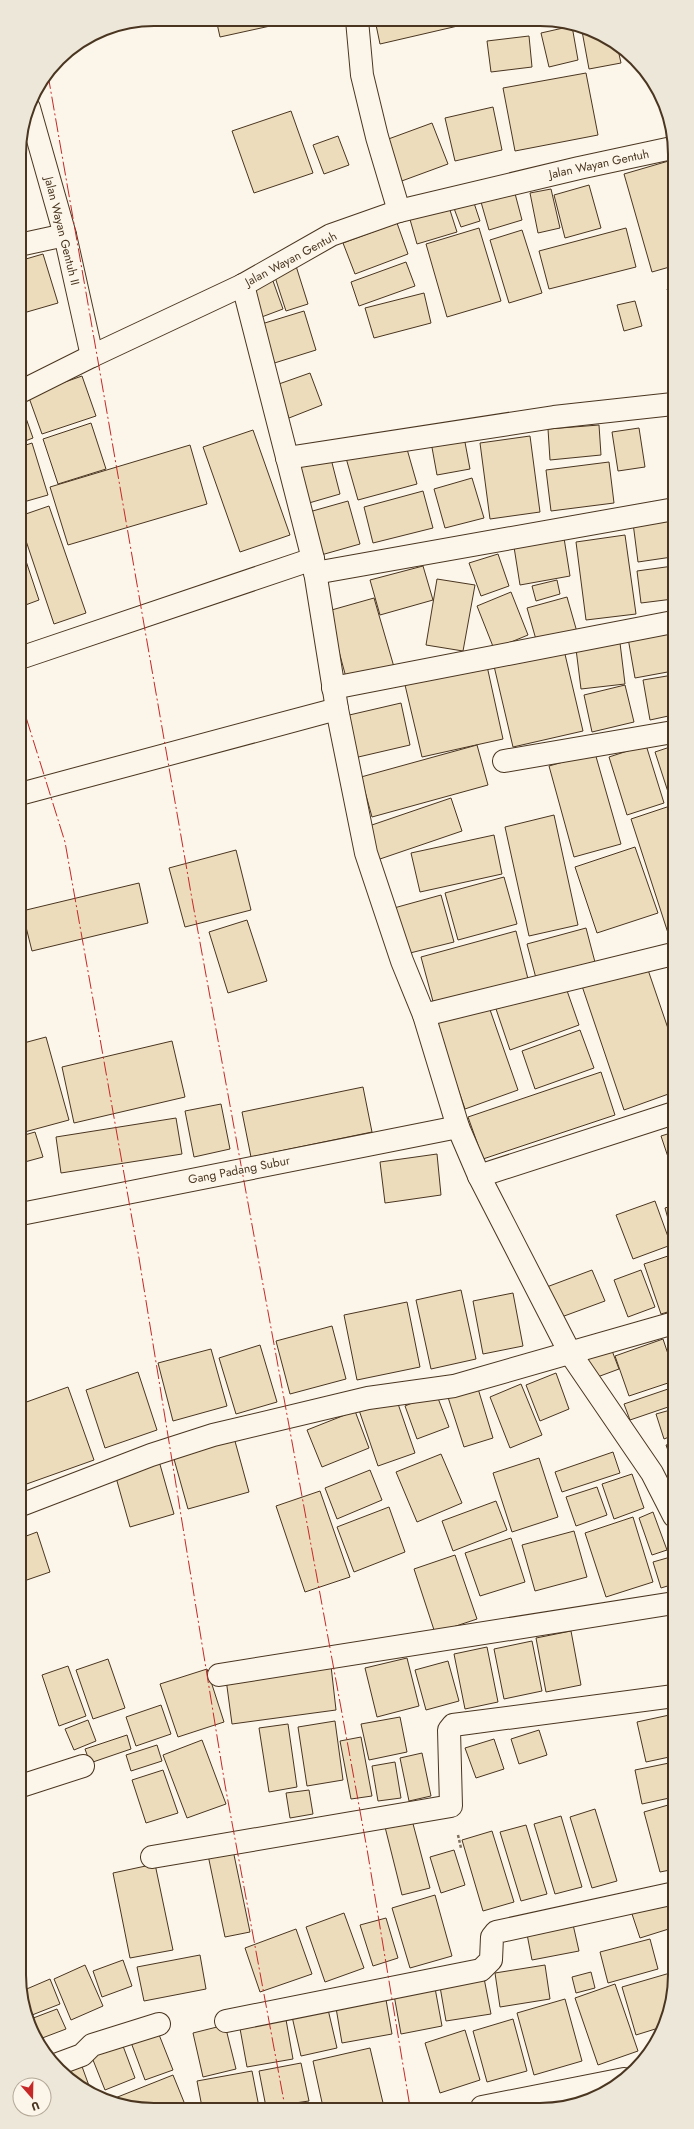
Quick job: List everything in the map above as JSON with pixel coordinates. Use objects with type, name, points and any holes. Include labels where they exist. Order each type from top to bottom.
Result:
[{"type":"street","points":[[358,26],[362,75],[377,137],[399,211]]},
{"type":"street","name":"Jalan Wayan Gentuh II","points":[[32,115],[65,235],[92,356]]},
{"type":"street","name":"Jalan Wayan Gentuh","points":[[26,389],[92,356],[243,285],[331,235],[399,211],[571,170],[668,149]]},
{"type":"street","points":[[26,243],[65,235]]},
{"type":"street","points":[[243,285],[314,566],[336,709],[366,853],[402,961],[424,1015],[458,1127],[480,1176],[570,1353],[652,1473],[668,1504]]},
{"type":"street","points":[[287,458],[554,417],[668,405]]},
{"type":"street","points":[[26,656],[314,566],[668,510]]},
{"type":"street","points":[[333,688],[668,623]]},
{"type":"street","points":[[26,792],[336,709]]},
{"type":"street","points":[[504,761],[668,733]]},
{"type":"street","points":[[424,1015],[668,955]]},
{"type":"street","points":[[480,1176],[668,1115]]},
{"type":"street","name":"Gang Padang Subur","points":[[26,1213],[458,1127]]},
{"type":"street","points":[[26,1503],[151,1455],[213,1435],[368,1398],[454,1386],[668,1325]]},
{"type":"street","points":[[219,1675],[668,1604]]},
{"type":"street","points":[[152,1857],[451,1806],[449,1730],[453,1725],[668,1697]]},
{"type":"street","points":[[26,1784],[83,1766]]},
{"type":"street","points":[[226,2021],[481,1970],[491,1960],[492,1937],[496,1932],[668,1895]]},
{"type":"street","points":[[62,2063],[82,2055],[92,2045],[125,2033],[159,2024]]},
{"type":"street","points":[[502,2103],[612,2081]]},
{"type":"building","points":[[218,26],[270,26],[220,37]]},
{"type":"building","points":[[376,26],[458,26],[380,44]]},
{"type":"building","points":[[564,28],[573,30],[578,60],[549,67],[541,33]]},
{"type":"building","points":[[582,34],[604,43],[618,53],[621,63],[589,69]]},
{"type":"building","points":[[529,36],[532,67],[491,72],[487,41]]},
{"type":"building","points":[[586,73],[598,135],[515,151],[503,88]]},
{"type":"building","points":[[493,107],[502,150],[455,161],[445,118]]},
{"type":"building","points":[[291,111],[313,173],[254,193],[232,131]]},
{"type":"building","points":[[432,123],[448,164],[399,182],[383,141]]},
{"type":"building","points":[[338,136],[349,165],[324,174],[313,145]]},
{"type":"building","points":[[668,161],[668,267],[652,272],[624,174]]},
{"type":"building","points":[[589,185],[601,228],[565,238],[554,195]]},
{"type":"building","points":[[513,186],[522,220],[489,230],[479,195]]},
{"type":"building","points":[[551,189],[560,228],[538,233],[530,193]]},
{"type":"building","points":[[472,197],[480,221],[461,227],[452,203]]},
{"type":"building","points":[[448,204],[457,232],[417,244],[409,216]]},
{"type":"building","points":[[397,223],[408,254],[355,274],[343,243]]},
{"type":"building","points":[[479,228],[501,301],[447,317],[426,244]]},
{"type":"building","points":[[626,228],[636,267],[549,289],[539,251]]},
{"type":"building","points":[[522,230],[542,293],[509,303],[490,240]]},
{"type":"building","points":[[43,254],[58,303],[26,312],[26,259]]},
{"type":"building","points":[[406,262],[415,286],[359,306],[351,282]]},
{"type":"building","points":[[296,266],[308,304],[286,311],[274,274]]},
{"type":"building","points":[[273,281],[283,309],[259,318],[249,289]]},
{"type":"building","points":[[424,293],[431,323],[374,338],[365,308]]},
{"type":"building","points":[[635,301],[642,326],[624,331],[617,305]]},
{"type":"building","points":[[304,311],[316,350],[268,365],[255,326]]},
{"type":"building","points":[[310,373],[322,405],[289,418],[276,385]]},
{"type":"building","points":[[82,376],[96,416],[42,434],[28,395]]},
{"type":"building","points":[[26,418],[33,438],[26,441]]},
{"type":"building","points":[[91,423],[106,469],[58,484],[43,439]]},
{"type":"building","points":[[599,425],[601,455],[550,460],[548,429]]},
{"type":"building","points":[[639,428],[645,467],[618,471],[612,432]]},
{"type":"building","points":[[253,430],[290,535],[240,552],[203,447]]},
{"type":"building","points":[[530,436],[540,512],[490,519],[480,443]]},
{"type":"building","points":[[464,437],[470,469],[437,475],[431,442]]},
{"type":"building","points":[[405,442],[417,484],[358,500],[346,458]]},
{"type":"building","points":[[32,443],[48,495],[26,501],[26,445]]},
{"type":"building","points":[[190,445],[207,504],[68,545],[50,487]]},
{"type":"building","points":[[330,455],[340,494],[302,505],[291,466]]},
{"type":"building","points":[[609,462],[614,503],[551,511],[546,470]]},
{"type":"building","points":[[472,478],[484,518],[445,528],[434,489]]},
{"type":"building","points":[[423,491],[433,528],[373,543],[364,507]]},
{"type":"building","points":[[348,501],[360,544],[314,557],[302,514]]},
{"type":"building","points":[[49,506],[86,613],[54,624],[26,541],[26,514]]},
{"type":"building","points":[[668,519],[668,558],[638,562],[633,523]]},
{"type":"building","points":[[625,535],[636,614],[586,620],[576,542]]},
{"type":"building","points":[[564,538],[570,576],[520,585],[514,547]]},
{"type":"building","points":[[498,554],[509,586],[481,596],[469,563]]},
{"type":"building","points":[[26,561],[39,600],[26,605]]},
{"type":"building","points":[[423,566],[433,600],[380,615],[370,580]]},
{"type":"building","points":[[668,567],[668,600],[641,603],[637,571]]},
{"type":"building","points":[[437,579],[475,585],[463,651],[426,645]]},
{"type":"building","points":[[557,580],[560,594],[536,601],[532,586]]},
{"type":"building","points":[[511,592],[528,635],[494,649],[477,606]]},
{"type":"building","points":[[567,597],[577,632],[537,643],[527,608]]},
{"type":"building","points":[[374,598],[394,667],[347,681],[328,611]]},
{"type":"building","points":[[667,631],[668,672],[635,678],[628,638]]},
{"type":"building","points":[[620,643],[625,684],[581,689],[576,649]]},
{"type":"building","points":[[564,650],[583,731],[513,747],[494,666]]},
{"type":"building","points":[[487,666],[503,739],[422,757],[405,685]]},
{"type":"building","points":[[668,676],[668,716],[650,720],[643,680]]},
{"type":"building","points":[[625,685],[634,722],[592,732],[584,695]]},
{"type":"building","points":[[401,703],[410,745],[354,758],[345,716]]},
{"type":"building","points":[[477,745],[488,785],[372,817],[361,777]]},
{"type":"building","points":[[646,745],[664,803],[627,815],[609,757]]},
{"type":"building","points":[[668,748],[668,792],[655,752]]},
{"type":"building","points":[[595,753],[621,844],[574,857],[549,766]]},
{"type":"building","points":[[451,798],[462,831],[377,860],[366,827]]},
{"type":"building","points":[[668,807],[668,933],[631,819]]},
{"type":"building","points":[[554,815],[578,925],[529,936],[505,827]]},
{"type":"building","points":[[494,835],[502,874],[420,892],[411,853]]},
{"type":"building","points":[[635,847],[658,913],[597,933],[575,867]]},
{"type":"building","points":[[236,850],[251,910],[185,927],[169,868]]},
{"type":"building","points":[[504,877],[517,924],[458,940],[445,893]]},
{"type":"building","points":[[139,883],[148,923],[32,951],[26,927],[26,910]]},
{"type":"building","points":[[441,895],[454,942],[406,954],[394,908]]},
{"type":"building","points":[[247,920],[267,981],[228,993],[209,932]]},
{"type":"building","points":[[586,928],[596,966],[537,982],[527,944]]},
{"type":"building","points":[[516,931],[528,979],[434,1005],[421,957]]},
{"type":"building","points":[[646,964],[668,1028],[668,1094],[624,1110],[582,986]]},
{"type":"building","points":[[564,982],[579,1025],[510,1050],[495,1006]]},
{"type":"building","points":[[488,1004],[518,1090],[465,1109],[435,1022]]},
{"type":"building","points":[[580,1030],[594,1068],[535,1089],[522,1051]]},
{"type":"building","points":[[46,1037],[69,1120],[26,1132],[26,1042]]},
{"type":"building","points":[[172,1041],[185,1097],[74,1123],[62,1067]]},
{"type":"building","points":[[601,1072],[615,1115],[483,1159],[468,1117]]},
{"type":"building","points":[[363,1087],[372,1132],[251,1157],[242,1112]]},
{"type":"building","points":[[221,1104],[230,1149],[194,1157],[185,1111]]},
{"type":"building","points":[[176,1118],[182,1154],[61,1173],[56,1137]]},
{"type":"building","points":[[35,1132],[43,1157],[26,1162],[26,1135]]},
{"type":"building","points":[[668,1134],[668,1157],[661,1136]]},
{"type":"building","points":[[437,1154],[441,1195],[385,1203],[380,1162]]},
{"type":"building","points":[[655,1201],[668,1237],[668,1246],[633,1259],[616,1215]]},
{"type":"building","points":[[668,1207],[668,1219],[665,1208]]},
{"type":"building","points":[[668,1256],[668,1312],[661,1314],[644,1264]]},
{"type":"building","points":[[592,1270],[605,1301],[556,1319],[544,1288]]},
{"type":"building","points":[[641,1270],[655,1307],[628,1317],[614,1280]]},
{"type":"building","points":[[461,1290],[476,1359],[431,1369],[416,1300]]},
{"type":"building","points":[[513,1293],[523,1346],[483,1354],[473,1301]]},
{"type":"building","points":[[407,1302],[420,1367],[357,1380],[344,1315]]},
{"type":"building","points":[[332,1326],[346,1379],[290,1394],[276,1341]]},
{"type":"building","points":[[663,1339],[668,1354],[668,1383],[629,1396],[615,1356]]},
{"type":"building","points":[[260,1345],[277,1402],[236,1414],[219,1358]]},
{"type":"building","points":[[611,1348],[619,1369],[592,1379],[584,1358]]},
{"type":"building","points":[[211,1349],[227,1406],[173,1421],[158,1363]]},
{"type":"building","points":[[138,1372],[157,1430],[105,1448],[86,1390]]},
{"type":"building","points":[[556,1373],[569,1409],[540,1421],[526,1385]]},
{"type":"building","points":[[476,1382],[493,1438],[464,1447],[446,1391]]},
{"type":"building","points":[[521,1384],[542,1435],[510,1448],[490,1397]]},
{"type":"building","points":[[68,1387],[94,1460],[26,1484],[26,1402]]},
{"type":"building","points":[[668,1389],[668,1407],[630,1420],[624,1404]]},
{"type":"building","points":[[436,1393],[449,1427],[417,1439],[405,1406]]},
{"type":"building","points":[[396,1398],[415,1453],[378,1466],[359,1410]]},
{"type":"building","points":[[355,1411],[369,1448],[322,1467],[307,1430]]},
{"type":"building","points":[[668,1411],[668,1437],[664,1439],[656,1414]]},
{"type":"building","points":[[233,1434],[249,1492],[188,1509],[172,1452]]},
{"type":"building","points":[[613,1452],[620,1473],[562,1492],[555,1472]]},
{"type":"building","points":[[441,1454],[462,1503],[417,1522],[396,1472]]},
{"type":"building","points":[[539,1458],[558,1517],[512,1532],[493,1473]]},
{"type":"building","points":[[159,1461],[174,1514],[130,1527],[115,1474]]},
{"type":"building","points":[[370,1470],[382,1500],[337,1519],[325,1488]]},
{"type":"building","points":[[632,1474],[644,1508],[614,1519],[602,1484]]},
{"type":"building","points":[[597,1487],[607,1515],[576,1526],[566,1497]]},
{"type":"building","points":[[320,1491],[350,1577],[305,1592],[276,1506]]},
{"type":"building","points":[[496,1501],[507,1530],[453,1551],[442,1521]]},
{"type":"building","points":[[389,1507],[405,1552],[354,1572],[337,1527]]},
{"type":"building","points":[[653,1512],[667,1550],[652,1555],[639,1518]]},
{"type":"building","points":[[633,1517],[653,1582],[606,1597],[585,1533]]},
{"type":"building","points":[[574,1531],[587,1577],[535,1591],[522,1545]]},
{"type":"building","points":[[37,1532],[50,1572],[26,1580],[26,1536]]},
{"type":"building","points":[[511,1538],[525,1582],[480,1596],[465,1553]]},
{"type":"building","points":[[455,1555],[477,1619],[435,1633],[414,1569]]},
{"type":"building","points":[[668,1558],[668,1586],[661,1588],[653,1562]]},
{"type":"building","points":[[571,1631],[581,1685],[546,1692],[536,1638]]},
{"type":"building","points":[[532,1641],[542,1691],[504,1699],[494,1649]]},
{"type":"building","points":[[487,1647],[498,1702],[465,1709],[454,1654]]},
{"type":"building","points":[[407,1658],[419,1706],[377,1717],[365,1668]]},
{"type":"building","points":[[108,1659],[125,1708],[93,1719],[76,1670]]},
{"type":"building","points":[[448,1661],[459,1701],[426,1710],[415,1670]]},
{"type":"building","points":[[68,1666],[86,1716],[59,1726],[42,1675]]},
{"type":"building","points":[[331,1666],[336,1710],[232,1724],[226,1679]]},
{"type":"building","points":[[207,1669],[224,1722],[178,1737],[160,1684]]},
{"type":"building","points":[[161,1705],[171,1734],[136,1746],[126,1717]]},
{"type":"building","points":[[668,1715],[668,1757],[646,1762],[637,1722]]},
{"type":"building","points":[[400,1717],[407,1752],[369,1760],[361,1724]]},
{"type":"building","points":[[88,1720],[96,1741],[74,1750],[65,1729]]},
{"type":"building","points":[[335,1721],[343,1780],[307,1786],[298,1727]]},
{"type":"building","points":[[288,1724],[297,1787],[269,1792],[259,1728]]},
{"type":"building","points":[[539,1730],[547,1755],[519,1764],[511,1739]]},
{"type":"building","points":[[127,1735],[131,1749],[90,1763],[85,1749]]},
{"type":"building","points":[[361,1737],[372,1796],[351,1799],[340,1741]]},
{"type":"building","points":[[494,1739],[504,1769],[476,1778],[465,1748]]},
{"type":"building","points":[[202,1740],[226,1804],[187,1818],[163,1755]]},
{"type":"building","points":[[157,1745],[162,1761],[131,1771],[126,1755]]},
{"type":"building","points":[[422,1753],[431,1796],[409,1801],[400,1758]]},
{"type":"building","points":[[395,1762],[401,1798],[378,1801],[372,1766]]},
{"type":"building","points":[[668,1763],[668,1798],[642,1804],[635,1770]]},
{"type":"building","points":[[163,1770],[178,1813],[146,1823],[132,1780]]},
{"type":"building","points":[[309,1790],[313,1814],[290,1818],[286,1793]]},
{"type":"building","points":[[668,1805],[668,1870],[660,1872],[644,1812]]},
{"type":"building","points":[[595,1809],[617,1881],[592,1888],[570,1817]]},
{"type":"building","points":[[561,1816],[582,1887],[555,1894],[534,1824]]},
{"type":"building","points":[[412,1820],[430,1888],[402,1895],[385,1827]]},
{"type":"building","points":[[526,1825],[547,1894],[521,1901],[500,1832]]},
{"type":"building","points":[[492,1831],[514,1902],[483,1911],[462,1840]]},
{"type":"building","points":[[233,1850],[250,1932],[225,1937],[208,1855]]},
{"type":"building","points":[[454,1850],[465,1885],[441,1893],[430,1857]]},
{"type":"building","points":[[155,1864],[173,1950],[130,1958],[113,1873]]},
{"type":"building","points":[[435,1895],[452,1956],[410,1968],[392,1908]]},
{"type":"building","points":[[666,1900],[668,1906],[668,1929],[640,1938],[631,1911]]},
{"type":"building","points":[[344,1913],[364,1968],[325,1982],[306,1927]]},
{"type":"building","points":[[386,1918],[398,1958],[373,1966],[360,1925]]},
{"type":"building","points":[[572,1920],[579,1951],[532,1960],[526,1929]]},
{"type":"building","points":[[296,1929],[312,1974],[260,1992],[245,1948]]},
{"type":"building","points":[[650,1939],[658,1969],[608,1983],[600,1952]]},
{"type":"building","points":[[200,1955],[206,1989],[144,2001],[137,1967]]},
{"type":"building","points":[[123,1960],[132,1986],[102,1997],[93,1971]]},
{"type":"building","points":[[85,1965],[103,2006],[71,2020],[54,1979]]},
{"type":"building","points":[[545,1965],[550,1999],[500,2007],[495,1973]]},
{"type":"building","points":[[591,1972],[595,1988],[576,1993],[572,1977]]},
{"type":"building","points":[[483,1973],[491,2014],[446,2021],[439,1981]]},
{"type":"building","points":[[668,1974],[666,2000],[656,2029],[636,2035],[622,1987]]},
{"type":"building","points":[[50,1979],[60,2004],[33,2015],[28,2000],[27,1989]]},
{"type":"building","points":[[615,1984],[638,2051],[598,2065],[575,1998]]},
{"type":"building","points":[[435,1988],[442,2026],[401,2034],[394,1995]]},
{"type":"building","points":[[385,1994],[392,2034],[342,2043],[335,2002]]},
{"type":"building","points":[[565,1999],[582,2061],[534,2075],[517,2013]]},
{"type":"building","points":[[327,2005],[337,2048],[301,2056],[291,2012]]},
{"type":"building","points":[[57,2009],[66,2029],[42,2038],[34,2018]]},
{"type":"building","points":[[285,2014],[293,2059],[247,2067],[239,2023]]},
{"type":"building","points":[[513,2019],[527,2071],[487,2082],[473,2031]]},
{"type":"building","points":[[225,2025],[236,2069],[203,2077],[193,2033]]},
{"type":"building","points":[[156,2027],[173,2070],[145,2080],[129,2037]]},
{"type":"building","points":[[465,2030],[480,2080],[440,2093],[425,2043]]},
{"type":"building","points":[[120,2038],[135,2078],[105,2090],[89,2050]]},
{"type":"building","points":[[370,2048],[383,2103],[322,2103],[313,2061]]},
{"type":"building","points":[[80,2061],[89,2085],[76,2076],[67,2068]]},
{"type":"building","points":[[301,2063],[309,2101],[295,2103],[265,2103],[259,2071]]},
{"type":"building","points":[[252,2071],[258,2103],[201,2103],[197,2081]]},
{"type":"building","points":[[173,2075],[184,2103],[146,2103],[129,2101],[117,2097]]},
{"type":"power","points":[[49,81],[192,899],[367,1849],[409,2103]]},
{"type":"power","points":[[26,717],[65,842],[139,1258],[225,1785],[284,2103]]}]
